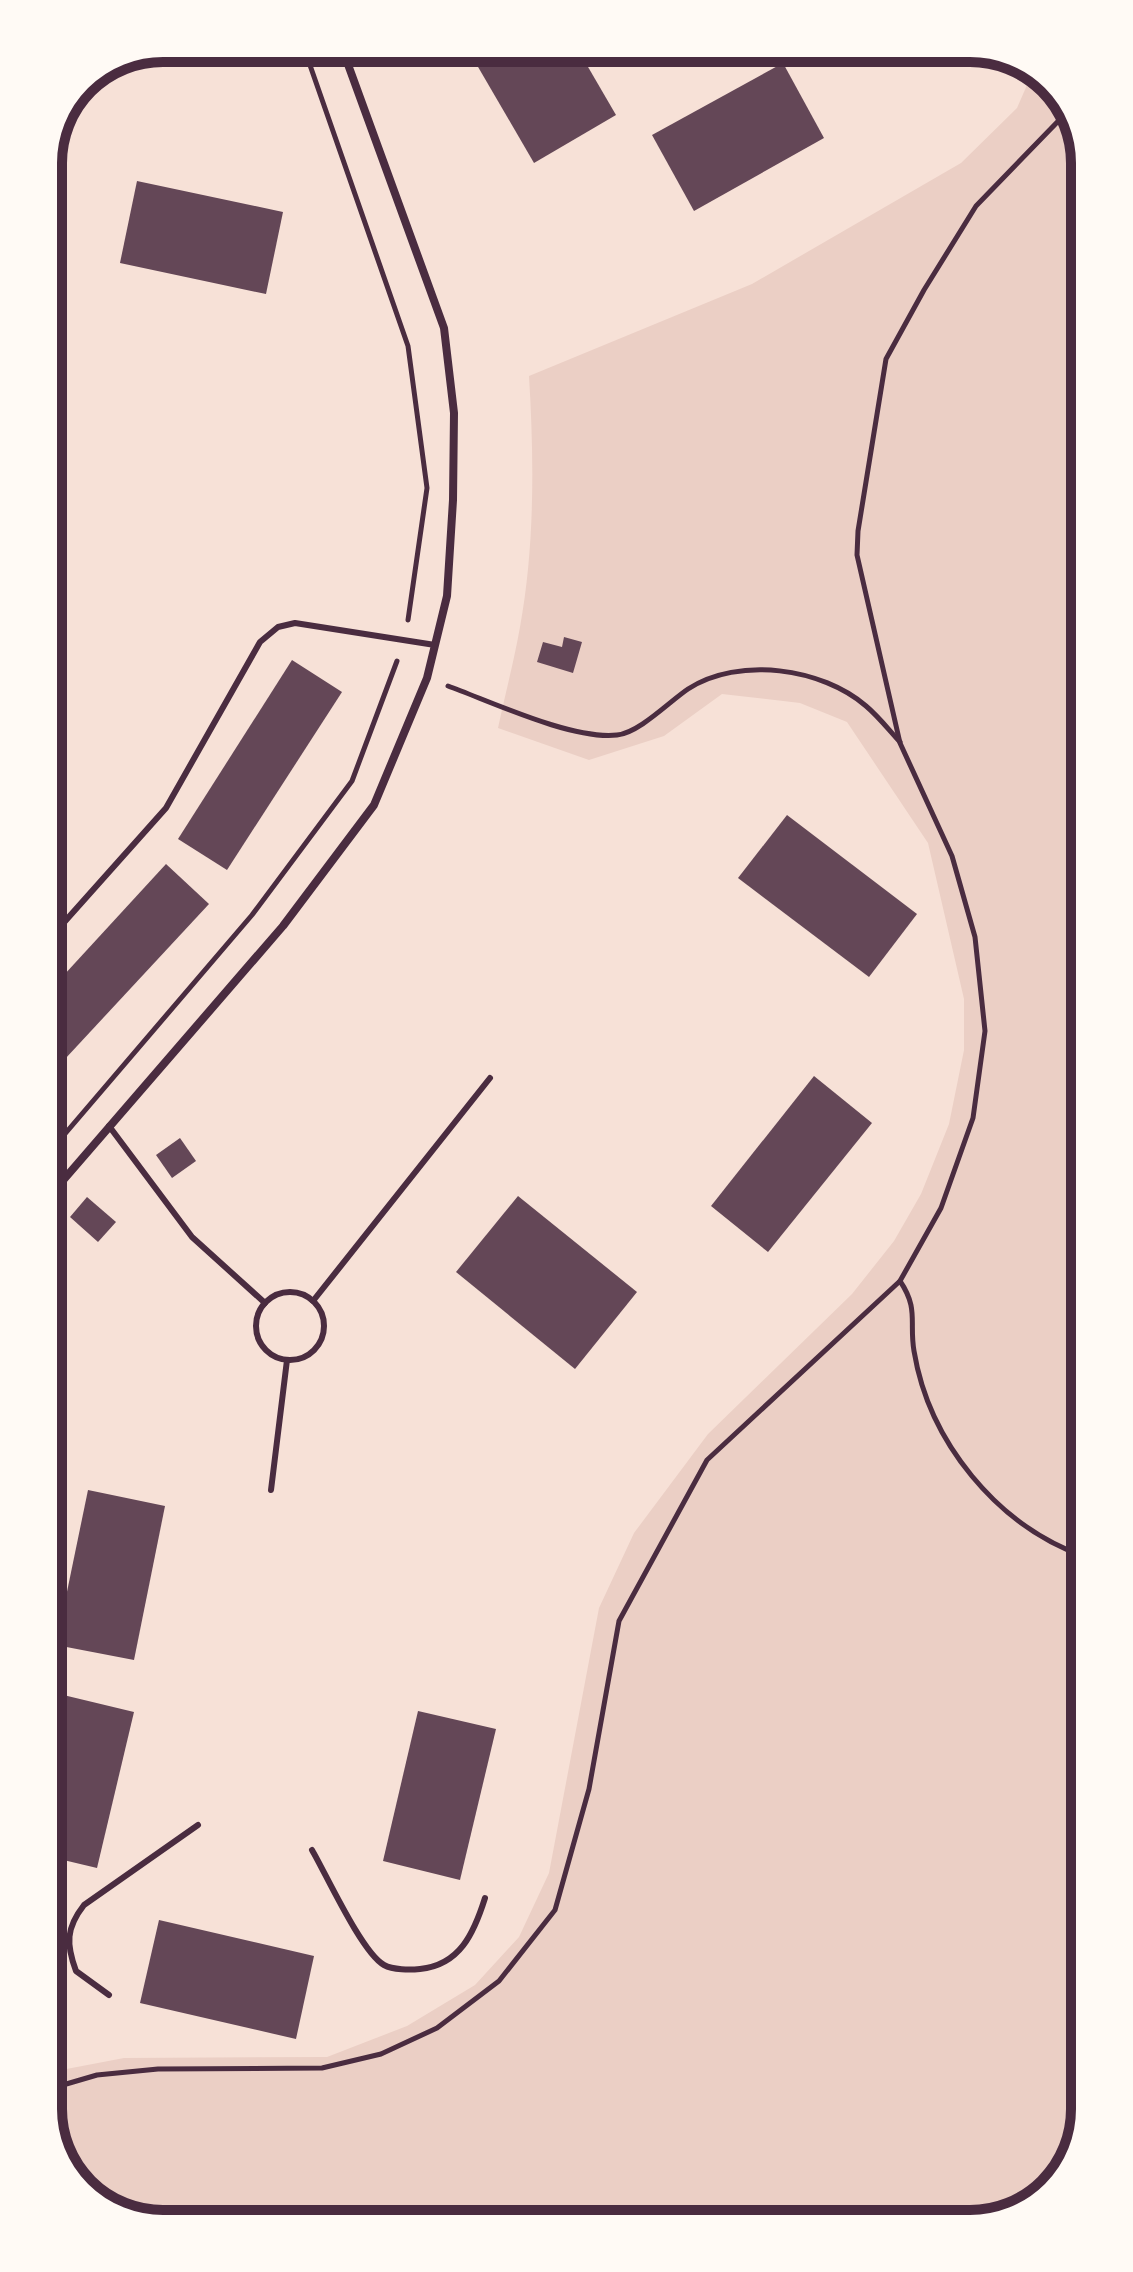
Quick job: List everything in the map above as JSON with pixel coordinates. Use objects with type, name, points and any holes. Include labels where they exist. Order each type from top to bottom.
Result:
[{"type":"street","points":[[62,1181],[283,926],[374,805],[427,678],[447,596],[453,500],[454,413],[444,328],[347,62]]},
{"type":"lane","points":[[349,66],[355,62]]},
{"type":"lane","points":[[62,925],[166,808],[260,642],[278,627],[295,623],[435,645]]},
{"type":"lane","points":[[313,1301],[490,1078]]},
{"type":"lane","points":[[109,1126],[192,1237],[265,1303]]},
{"type":"lane","points":[[292,1292],[313,1301],[324,1322],[319,1344],[301,1359],[287,1360],[272,1355],[258,1340],[257,1318],[265,1303],[280,1293],[292,1292]]},
{"type":"lane","points":[[271,1490],[287,1360]]},
{"type":"lane","points":[[109,1995],[76,1971],[67,1934],[74,1918],[84,1905],[198,1825]]},
{"type":"lane","points":[[312,1850],[365,1945],[383,1965],[409,1970],[437,1968],[458,1953],[474,1933],[485,1898]]},
{"type":"path","points":[[62,2085],[97,2075],[158,2069],[322,2068],[381,2054],[437,2028],[499,1981],[555,1910],[589,1789],[619,1621],[707,1460],[900,1281],[941,1208],[973,1118],[985,1031],[975,937],[952,856],[900,743],[857,555],[872,429],[886,359],[976,206],[1060,119]]},
{"type":"path","points":[[427,678],[580,733],[620,735],[657,714],[691,687],[737,672],[777,668],[819,680],[865,705],[900,743]]},
{"type":"path","points":[[900,1281],[913,1300],[914,1351],[934,1418],[966,1470],[997,1504],[1055,1546],[1071,1552]]},
{"type":"shaded area","points":[[1029,81],[1057,112],[1069,143],[1071,163],[1071,2109],[1061,2154],[1041,2180],[1021,2196],[990,2208],[970,2210],[156,2210],[118,2200],[83,2171],[70,2148],[64,2129],[62,2070],[124,2058],[327,2057],[407,2026],[475,1985],[519,1937],[549,1873],[599,1608],[634,1533],[708,1434],[852,1294],[894,1241],[921,1194],[949,1124],[964,1050],[964,999],[928,843],[847,722],[800,703],[722,694],[664,736],[589,760],[498,728],[520,627],[531,533],[529,376],[752,284],[961,163],[1017,108]]},
{"type":"building","points":[[475,62],[585,62],[616,115],[534,163]]},
{"type":"building","points":[[783,63],[824,138],[694,211],[652,135]]},
{"type":"building","points":[[137,181],[283,212],[266,294],[120,263]]},
{"type":"building","points":[[564,637],[582,642],[573,673],[537,662],[543,642],[562,647]]},
{"type":"building","points":[[292,660],[342,692],[227,870],[178,839]]},
{"type":"building","points":[[787,815],[917,914],[869,977],[738,878]]},
{"type":"building","points":[[166,864],[209,904],[62,1062],[62,977]]},
{"type":"building","points":[[814,1076],[872,1123],[768,1252],[711,1206]]},
{"type":"building","points":[[180,1138],[196,1161],[172,1178],[156,1155]]},
{"type":"building","points":[[518,1196],[637,1292],[575,1369],[456,1272]]},
{"type":"building","points":[[87,1197],[116,1222],[98,1242],[70,1217]]},
{"type":"building","points":[[88,1490],[165,1506],[134,1660],[62,1646],[62,1616]]},
{"type":"building","points":[[62,1695],[134,1712],[97,1868],[62,1860]]},
{"type":"building","points":[[418,1711],[496,1729],[460,1880],[383,1861]]},
{"type":"building","points":[[159,1920],[314,1956],[296,2039],[140,2003]]}]
